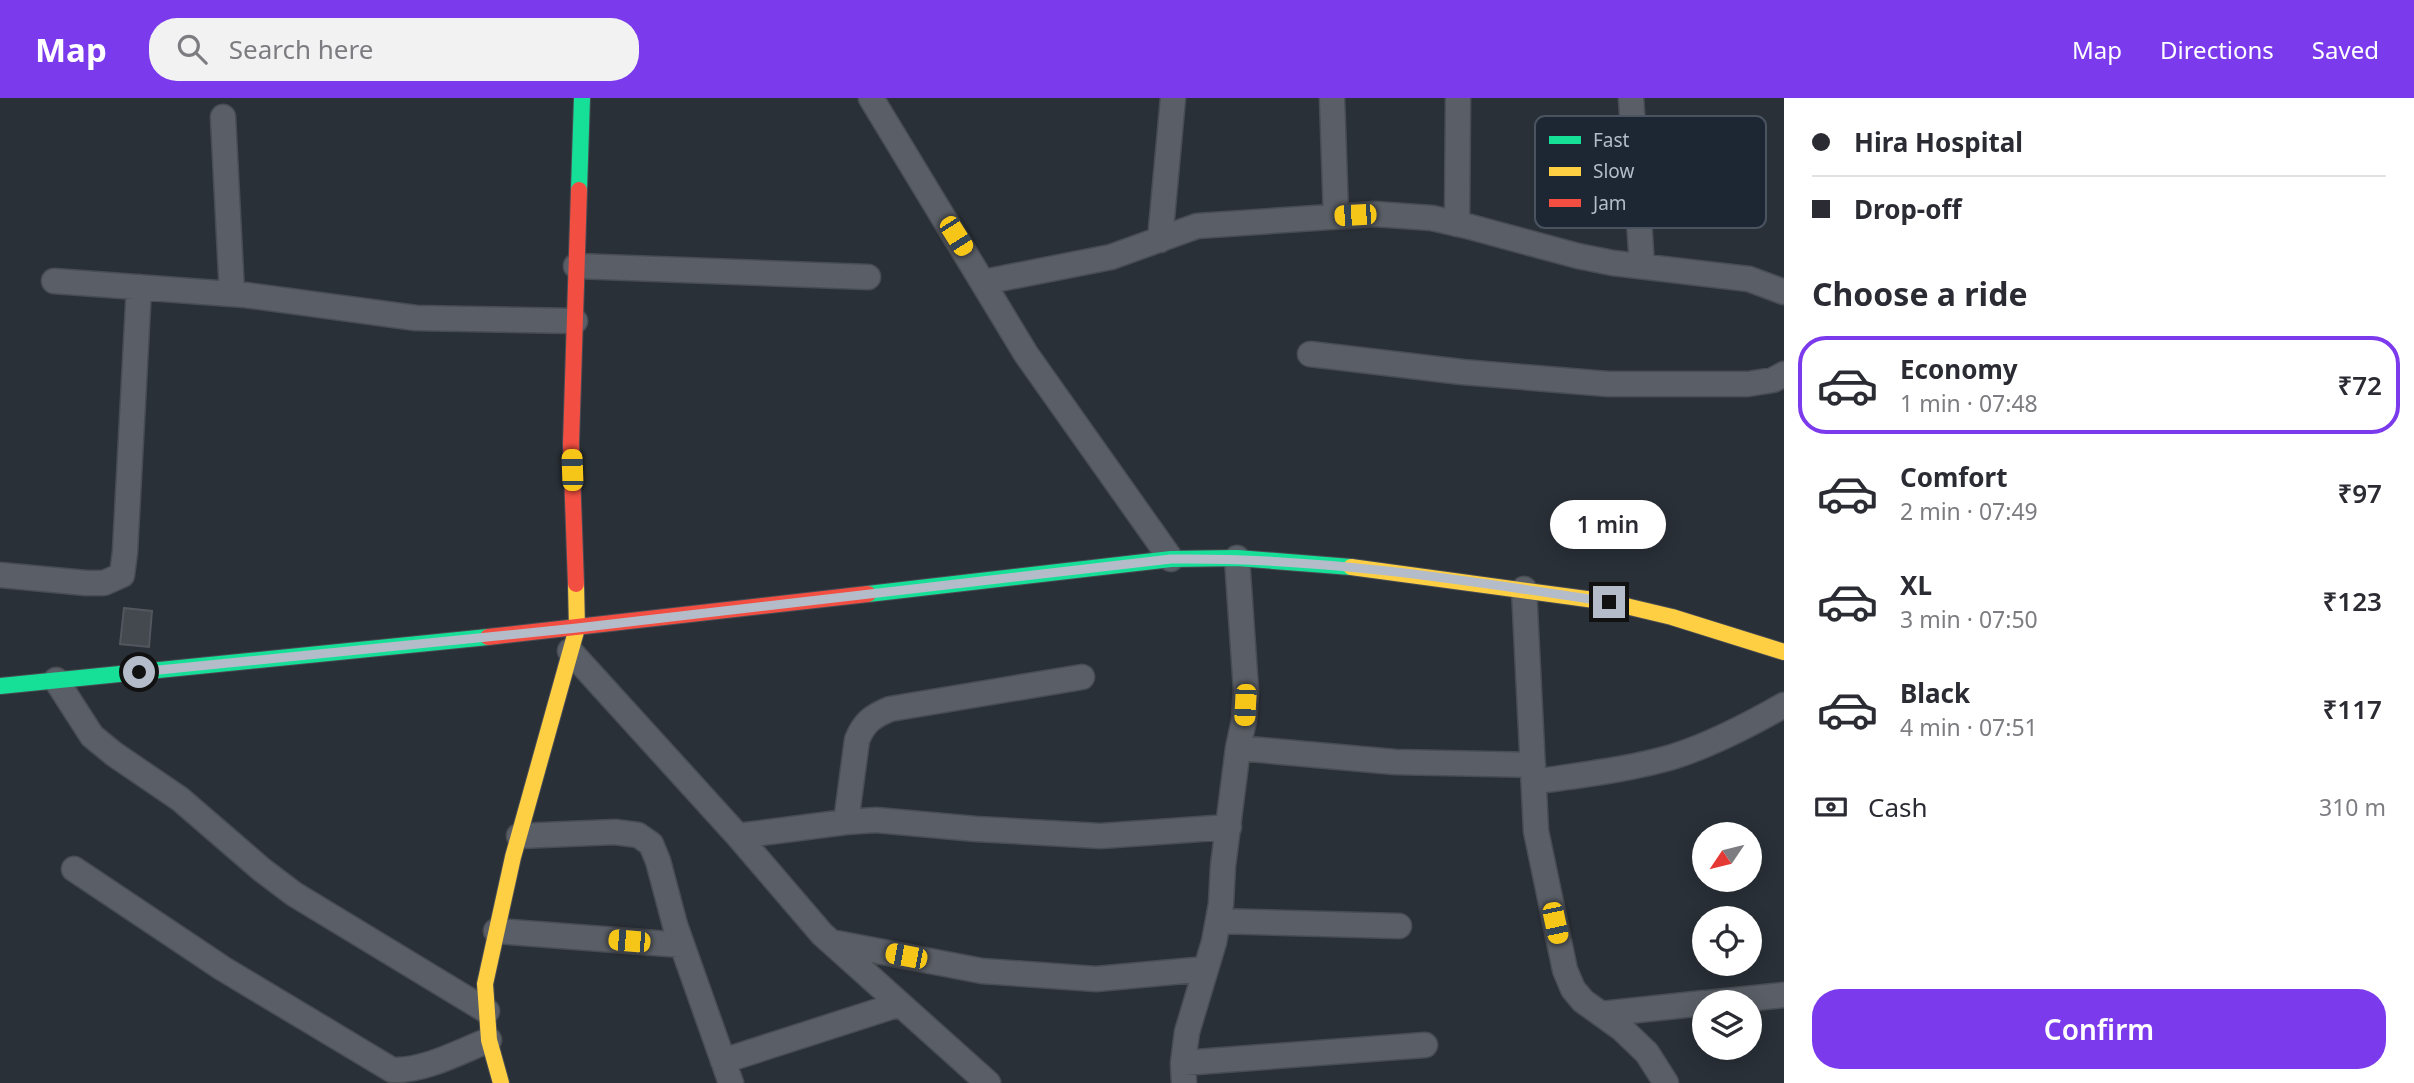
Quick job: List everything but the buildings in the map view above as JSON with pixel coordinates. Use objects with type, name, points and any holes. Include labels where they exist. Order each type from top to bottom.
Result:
[{"type":"main road","points":[[501,1083],[489,1040],[485,984],[519,836],[574,639],[572,444],[582,98]]},
{"type":"main road","points":[[0,686],[574,639],[1171,559],[1237,558],[1380,569],[1524,589],[1622,605],[1672,617],[1784,652]]},
{"type":"street","points":[[871,98],[1026,354],[1171,559]]},
{"type":"street","points":[[1160,240],[1173,98]]},
{"type":"street","points":[[1332,98],[1336,216]]},
{"type":"street","points":[[1457,224],[1458,98]]},
{"type":"street","points":[[1631,98],[1632,116]]},
{"type":"street","points":[[223,117],[232,294]]},
{"type":"street","points":[[984,282],[1111,257],[1197,226],[1375,214],[1432,218],[1578,256],[1749,279],[1784,292]]},
{"type":"street","points":[[1640,228],[1642,266]]},
{"type":"street","points":[[576,266],[867,277]]},
{"type":"street","points":[[54,281],[232,294],[416,318],[575,321]]},
{"type":"street","points":[[0,575],[104,583],[121,575],[125,552],[139,287]]},
{"type":"street","points":[[1310,354],[1462,372],[1608,384],[1748,384],[1773,380],[1784,374]]},
{"type":"street","points":[[1237,558],[1246,690],[1244,720],[1238,748],[1218,921],[1187,1032],[1184,1073],[1425,1045]]},
{"type":"street","points":[[1524,589],[1536,831],[1565,970],[1573,989],[1583,1001],[1647,1052],[1666,1083]]},
{"type":"street","points":[[574,639],[738,836],[831,942],[988,1083]]},
{"type":"street","points":[[846,822],[858,740],[862,728],[872,716],[890,709],[1082,677]]},
{"type":"street","points":[[56,680],[92,736],[180,799],[293,894],[487,1011]]},
{"type":"street","points":[[1238,748],[1533,774],[1621,769],[1671,758],[1701,747],[1784,705]]},
{"type":"street","points":[[738,836],[876,820],[975,830],[1101,836],[1229,827]]},
{"type":"street","points":[[519,836],[615,832],[638,835],[651,844],[659,862],[682,945],[727,1072],[900,1004]]},
{"type":"street","points":[[74,869],[222,968],[392,1070],[404,1071],[421,1067],[489,1040]]},
{"type":"street","points":[[1218,921],[1399,926]]},
{"type":"street","points":[[496,931],[682,945]]},
{"type":"street","points":[[831,942],[982,971],[1096,979],[1206,970]]},
{"type":"street","points":[[1762,997],[1784,995]]},
{"type":"street","points":[[1601,1014],[1692,1004]]},
{"type":"traffic: fast","points":[[579,190],[582,98]]},
{"type":"traffic: fast","points":[[868,594],[1171,559],[1237,558],[1351,567]]},
{"type":"traffic: fast","points":[[0,686],[488,637]]},
{"type":"traffic: slow","points":[[1351,567],[1609,602],[1672,617],[1784,652]]},
{"type":"traffic: slow","points":[[501,1083],[489,1040],[485,984],[513,857],[577,628],[576,584]]},
{"type":"traffic: jam","points":[[576,584],[571,444],[579,190]]},
{"type":"traffic: jam","points":[[488,637],[868,594]]},
{"type":"route","points":[[139,672],[577,628],[1171,559],[1237,558],[1380,569],[1609,602]]}]
